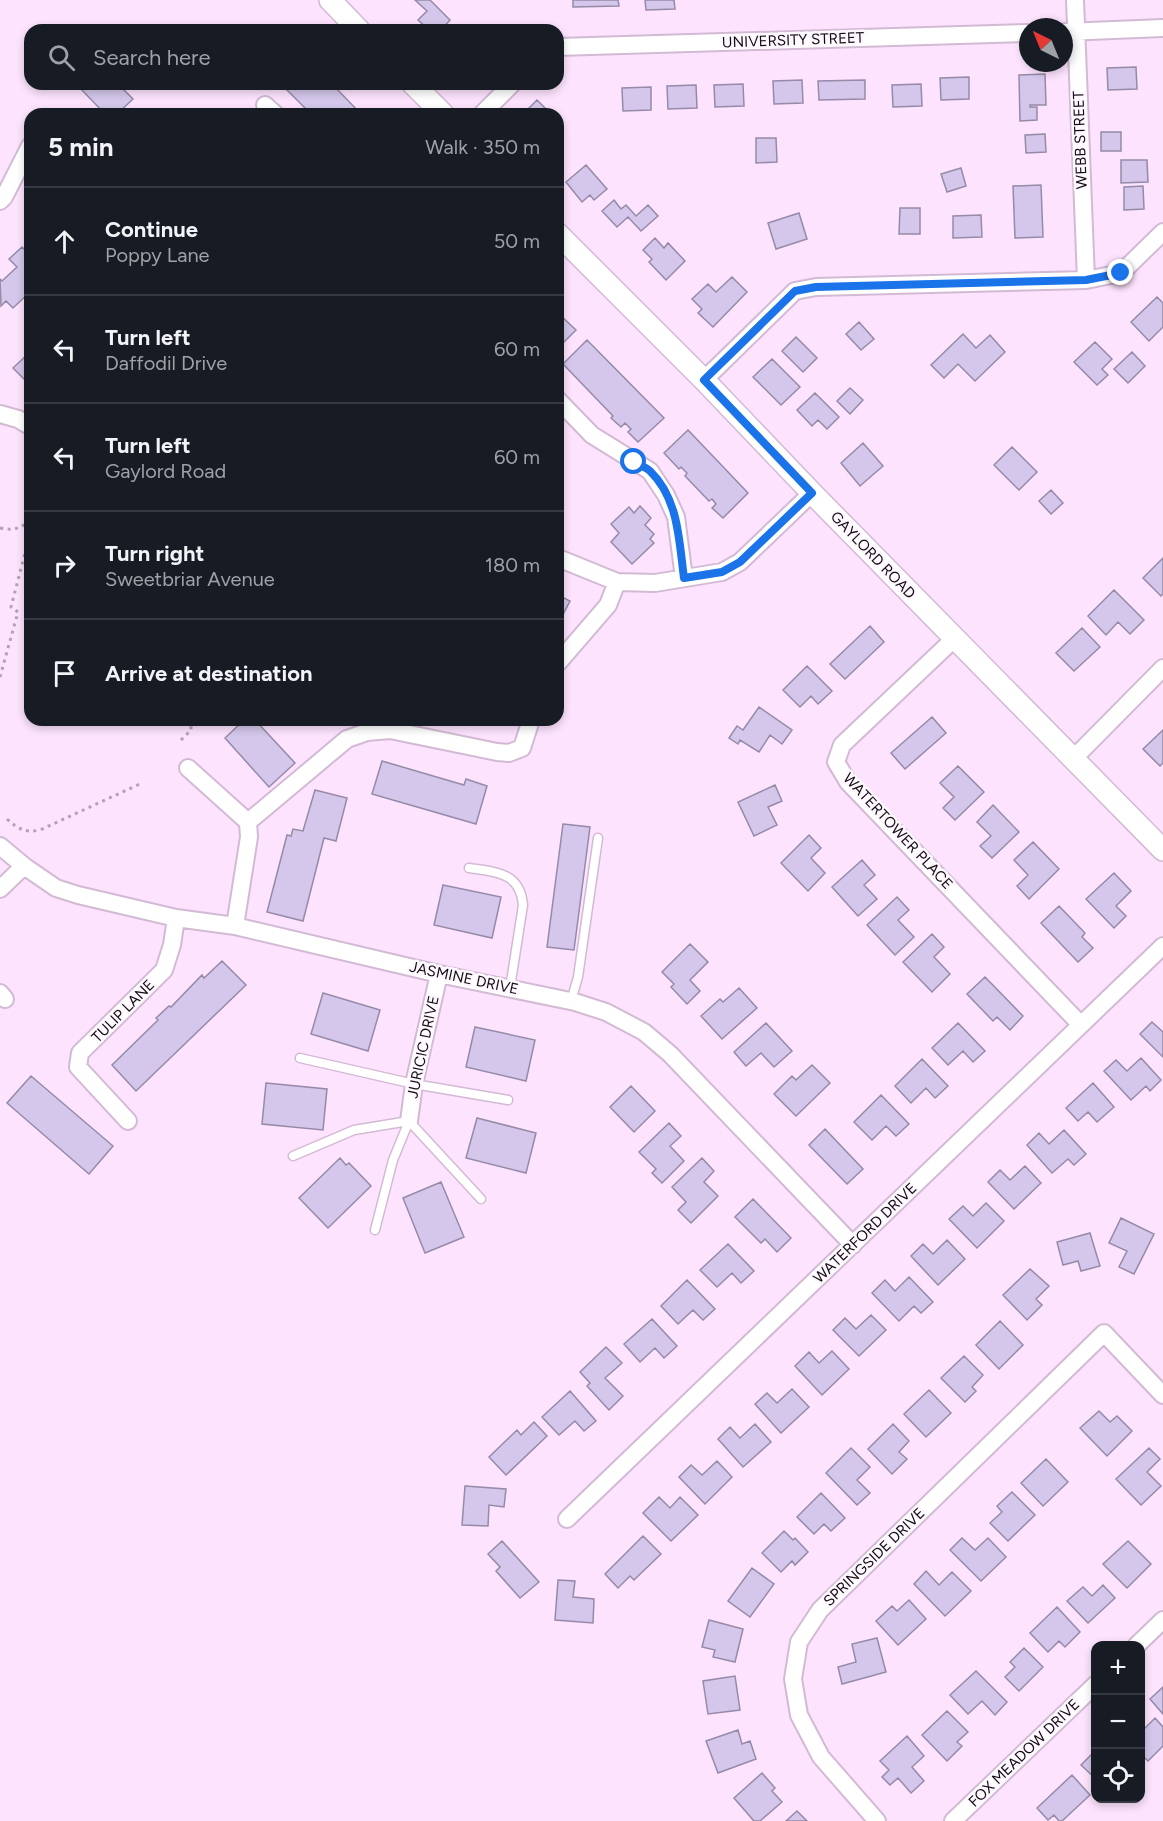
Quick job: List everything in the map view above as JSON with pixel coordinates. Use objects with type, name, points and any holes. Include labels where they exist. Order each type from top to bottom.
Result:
[{"type":"street","points":[[330,0],[353,24]]},
{"type":"street","name":"WEBB STREET","points":[[1072,18],[1075,0]]},
{"type":"street","points":[[1073,32],[1163,28]]},
{"type":"street","name":"UNIVERSITY STREET","points":[[564,47],[1019,33]]},
{"type":"street","name":"WEBB STREET","points":[[1073,72],[1086,280]]},
{"type":"street","points":[[419,90],[437,108]]},
{"type":"street","points":[[488,108],[506,90]]},
{"type":"street","points":[[0,201],[24,158]]},
{"type":"street","points":[[704,380],[795,291],[816,287],[1086,280],[1121,273],[1163,232]]},
{"type":"street","name":"GAYLORD ROAD","points":[[564,240],[704,380],[1163,850]]},
{"type":"street","points":[[564,406],[591,435],[650,471],[666,495],[676,517],[684,578]]},
{"type":"street","points":[[0,414],[24,422]]},
{"type":"street","points":[[564,560],[617,582],[655,583],[722,572],[740,562],[812,493]]},
{"type":"street","points":[[564,656],[608,605],[617,582]]},
{"type":"street","name":"WATERTOWER PLACE","points":[[955,638],[842,745],[836,762],[848,782],[1081,1025]]},
{"type":"street","points":[[1074,758],[1163,668]]},
{"type":"street","points":[[248,822],[347,739],[367,732],[390,730],[509,753],[522,748],[529,726]]},
{"type":"street","points":[[188,768],[248,822],[249,837],[235,926]]},
{"type":"street","name":"JASMINE DRIVE","points":[[0,846],[24,866],[57,888],[67,891],[176,918],[235,926],[439,974],[571,1001],[606,1012],[644,1032],[670,1054],[853,1245]]},
{"type":"street","points":[[0,889],[24,866]]},
{"type":"street","name":"TULIP LANE","points":[[128,1121],[78,1067],[80,1053],[164,970],[172,945],[176,918]]},
{"type":"street","name":"WATERFORD DRIVE","points":[[567,1519],[1163,946]]},
{"type":"street","name":"JURICIC DRIVE","points":[[409,1121],[414,1084],[439,974]]},
{"type":"street","name":"SPRINGSIDE DRIVE","points":[[877,1821],[821,1757],[799,1715],[793,1679],[799,1642],[820,1610],[1104,1333],[1163,1395]]},
{"type":"street","points":[[1141,1641],[1163,1620]]},
{"type":"street","name":"FOX MEADOW DRIVE","points":[[953,1821],[1091,1688]]},
{"type":"lane","points":[[571,1001],[578,977],[598,838]]},
{"type":"lane","points":[[469,868],[496,872],[515,880],[522,892],[523,905],[510,988]]},
{"type":"lane","points":[[300,1058],[414,1084],[508,1100]]},
{"type":"lane","points":[[293,1156],[354,1130],[409,1121]]},
{"type":"lane","points":[[409,1121],[481,1198]]},
{"type":"lane","points":[[375,1230],[393,1160],[409,1121]]},
{"type":"path","points":[[0,528],[10,531],[24,526]]},
{"type":"path","points":[[0,677],[18,612],[11,607],[24,557]]},
{"type":"path","points":[[181,741],[191,730],[191,726]]},
{"type":"path","points":[[7,819],[18,829],[29,832],[40,830],[142,783]]},
{"type":"building","points":[[415,0],[430,0],[450,20],[446,24],[422,24],[418,20],[427,11]]},
{"type":"building","points":[[573,0],[618,0],[619,6],[573,7]]},
{"type":"building","points":[[645,0],[674,0],[675,9],[646,10]]},
{"type":"building","points":[[1136,67],[1137,89],[1108,90],[1107,68]]},
{"type":"building","points":[[1045,74],[1046,105],[1030,105],[1030,107],[1037,107],[1037,120],[1020,121],[1019,75]]},
{"type":"building","points":[[969,77],[969,99],[941,100],[940,78]]},
{"type":"building","points":[[802,80],[803,103],[774,104],[773,81]]},
{"type":"building","points":[[865,80],[865,99],[819,100],[818,81]]},
{"type":"building","points":[[743,84],[744,106],[715,107],[714,85]]},
{"type":"building","points":[[921,84],[922,106],[893,107],[892,85]]},
{"type":"building","points":[[696,85],[697,108],[668,109],[667,86]]},
{"type":"building","points":[[651,87],[651,110],[623,111],[622,88]]},
{"type":"building","points":[[82,90],[124,90],[133,99],[123,108],[99,108]]},
{"type":"building","points":[[287,90],[338,90],[355,108],[305,108]]},
{"type":"building","points":[[537,100],[545,108],[529,108]]},
{"type":"building","points":[[1101,132],[1121,132],[1121,151],[1101,151]]},
{"type":"building","points":[[1045,134],[1046,152],[1026,153],[1025,135]]},
{"type":"building","points":[[756,138],[776,138],[777,162],[756,163]]},
{"type":"building","points":[[1121,160],[1147,160],[1148,182],[1121,183]]},
{"type":"building","points":[[586,165],[607,189],[594,200],[590,195],[582,202],[566,182]]},
{"type":"building","points":[[961,168],[966,186],[947,192],[941,174]]},
{"type":"building","points":[[1041,185],[1043,237],[1015,238],[1013,186]]},
{"type":"building","points":[[1143,186],[1144,209],[1124,210],[1124,187]]},
{"type":"building","points":[[614,200],[621,209],[626,205],[636,216],[648,205],[658,216],[641,231],[628,217],[617,227],[602,211]]},
{"type":"building","points":[[900,208],[920,208],[920,234],[899,234]]},
{"type":"building","points":[[799,213],[807,239],[776,249],[768,223]]},
{"type":"building","points":[[981,215],[982,237],[953,238],[953,216]]},
{"type":"building","points":[[655,238],[664,248],[668,243],[685,261],[666,280],[649,262],[652,259],[643,250]]},
{"type":"building","points":[[22,247],[24,249],[24,298],[13,308],[6,301],[1,306],[0,279],[2,281],[17,267],[9,259]]},
{"type":"building","points":[[732,277],[747,292],[713,327],[698,313],[702,309],[692,299],[708,284],[716,292]]},
{"type":"building","points":[[1157,297],[1163,303],[1163,327],[1149,341],[1131,322]]},
{"type":"building","points":[[564,319],[576,330],[564,342]]},
{"type":"building","points":[[859,322],[874,339],[861,350],[846,334]]},
{"type":"building","points":[[963,334],[976,348],[990,335],[1005,352],[975,381],[958,364],[944,378],[931,365]]},
{"type":"building","points":[[796,337],[817,358],[803,372],[782,351]]},
{"type":"building","points":[[587,340],[664,418],[638,442],[628,432],[631,429],[625,423],[621,427],[611,418],[613,416],[564,363]]},
{"type":"building","points":[[1095,342],[1112,359],[1102,369],[1108,375],[1097,385],[1074,362]]},
{"type":"building","points":[[1132,352],[1145,366],[1128,383],[1114,369]]},
{"type":"building","points":[[24,358],[24,379],[13,368]]},
{"type":"building","points":[[772,359],[800,387],[781,405],[753,377]]},
{"type":"building","points":[[850,388],[863,400],[850,414],[837,401]]},
{"type":"building","points":[[815,393],[839,417],[827,429],[818,420],[812,426],[797,410]]},
{"type":"building","points":[[688,430],[748,493],[723,518],[712,508],[716,504],[712,499],[709,501],[685,476],[687,473],[681,467],[679,469],[664,453]]},
{"type":"building","points":[[863,443],[883,466],[860,486],[841,463]]},
{"type":"building","points":[[1012,447],[1037,472],[1019,490],[994,465]]},
{"type":"building","points":[[1051,490],[1063,503],[1051,514],[1039,501]]},
{"type":"building","points":[[640,506],[651,518],[645,525],[654,534],[650,539],[654,543],[632,564],[611,542],[619,533],[611,524],[629,507],[634,513]]},
{"type":"building","points":[[1163,558],[1163,594],[1161,596],[1143,578]]},
{"type":"building","points":[[1114,590],[1144,620],[1130,634],[1118,622],[1106,635],[1088,616]]},
{"type":"building","points":[[564,598],[570,601],[564,612]]},
{"type":"building","points":[[870,626],[884,642],[845,679],[830,664]]},
{"type":"building","points":[[1082,628],[1100,647],[1074,671],[1056,653]]},
{"type":"building","points":[[807,666],[832,691],[818,704],[811,696],[800,707],[783,690]]},
{"type":"building","points":[[759,707],[792,730],[782,744],[770,735],[759,752],[740,740],[738,744],[729,738],[737,726],[743,730]]},
{"type":"building","points":[[932,717],[946,733],[905,769],[891,753]]},
{"type":"building","points":[[238,726],[261,726],[295,763],[269,787],[225,738]]},
{"type":"building","points":[[1163,730],[1163,763],[1160,766],[1143,749]]},
{"type":"building","points":[[382,761],[464,785],[466,779],[487,786],[476,824],[372,794]]},
{"type":"building","points":[[958,766],[984,792],[955,820],[943,808],[954,797],[940,783]]},
{"type":"building","points":[[775,785],[782,801],[768,807],[777,825],[754,836],[738,802]]},
{"type":"building","points":[[315,790],[347,798],[336,841],[324,838],[303,921],[267,912],[287,835],[291,836],[293,829],[303,831]]},
{"type":"building","points":[[993,805],[1019,832],[992,858],[980,846],[991,836],[977,822]]},
{"type":"building","points":[[563,824],[590,827],[574,950],[547,947]]},
{"type":"building","points":[[809,835],[821,848],[811,858],[825,873],[808,891],[781,863]]},
{"type":"building","points":[[1033,842],[1059,869],[1029,899],[1017,886],[1028,875],[1014,860]]},
{"type":"building","points":[[862,860],[875,875],[864,885],[877,899],[858,916],[832,887]]},
{"type":"building","points":[[1114,873],[1131,891],[1116,906],[1126,916],[1114,928],[1086,899]]},
{"type":"building","points":[[443,885],[501,897],[492,938],[434,925]]},
{"type":"building","points":[[897,897],[909,910],[898,920],[914,937],[895,955],[867,925]]},
{"type":"building","points":[[1059,906],[1085,933],[1082,937],[1093,948],[1078,962],[1041,923]]},
{"type":"building","points":[[932,934],[944,947],[934,957],[950,974],[932,992],[903,962]]},
{"type":"building","points":[[690,944],[708,962],[690,980],[700,991],[687,1004],[671,987],[674,984],[662,972]]},
{"type":"building","points":[[222,961],[246,985],[136,1091],[112,1065],[158,1020],[156,1018],[169,1006],[171,1007],[202,975],[204,978]]},
{"type":"building","points":[[985,977],[1023,1016],[1010,1030],[997,1017],[993,1021],[967,994]]},
{"type":"building","points":[[739,988],[757,1008],[722,1039],[701,1016],[720,999],[723,1002]]},
{"type":"building","points":[[323,993],[380,1010],[368,1051],[311,1034]]},
{"type":"building","points":[[1152,1022],[1163,1032],[1163,1057],[1140,1034]]},
{"type":"building","points":[[766,1023],[792,1051],[774,1067],[761,1053],[746,1066],[734,1052]]},
{"type":"building","points":[[958,1023],[985,1051],[973,1062],[963,1051],[948,1065],[932,1048]]},
{"type":"building","points":[[475,1027],[535,1040],[526,1081],[466,1067]]},
{"type":"building","points":[[1141,1058],[1161,1080],[1150,1091],[1146,1086],[1131,1100],[1104,1071],[1116,1060],[1127,1071]]},
{"type":"building","points":[[922,1059],[948,1086],[935,1098],[926,1088],[911,1103],[895,1086]]},
{"type":"building","points":[[812,1065],[830,1083],[796,1116],[774,1094],[792,1076],[796,1080]]},
{"type":"building","points":[[31,1076],[113,1146],[89,1174],[7,1103]]},
{"type":"building","points":[[266,1083],[327,1089],[323,1130],[262,1124]]},
{"type":"building","points":[[1093,1083],[1114,1107],[1097,1122],[1088,1112],[1078,1121],[1066,1108]]},
{"type":"building","points":[[631,1086],[655,1111],[634,1132],[610,1107]]},
{"type":"building","points":[[881,1095],[909,1124],[896,1136],[886,1126],[872,1140],[854,1122]]},
{"type":"building","points":[[477,1118],[536,1133],[526,1173],[466,1158]]},
{"type":"building","points":[[669,1123],[681,1136],[670,1146],[684,1161],[662,1183],[652,1173],[656,1169],[639,1152]]},
{"type":"building","points":[[825,1129],[863,1169],[847,1184],[809,1145]]},
{"type":"building","points":[[1064,1130],[1086,1154],[1074,1165],[1068,1159],[1052,1173],[1027,1145],[1039,1133],[1049,1144]]},
{"type":"building","points":[[340,1158],[346,1165],[349,1163],[371,1186],[328,1228],[299,1198]]},
{"type":"building","points":[[702,1158],[714,1171],[704,1182],[718,1196],[691,1223],[678,1210],[686,1202],[672,1187]]},
{"type":"building","points":[[1025,1166],[1041,1183],[1014,1209],[988,1182],[1000,1170],[1010,1180]]},
{"type":"building","points":[[441,1182],[464,1237],[425,1253],[403,1198]]},
{"type":"building","points":[[753,1199],[791,1238],[777,1252],[765,1239],[761,1243],[735,1217]]},
{"type":"building","points":[[986,1203],[1004,1221],[977,1248],[949,1219],[963,1206],[973,1216]]},
{"type":"building","points":[[1121,1218],[1154,1234],[1134,1274],[1119,1267],[1127,1251],[1109,1243]]},
{"type":"building","points":[[1090,1233],[1100,1266],[1081,1271],[1078,1261],[1063,1265],[1057,1242]]},
{"type":"building","points":[[947,1240],[965,1259],[938,1285],[911,1256],[923,1244],[933,1254]]},
{"type":"building","points":[[728,1244],[754,1271],[741,1283],[732,1273],[717,1287],[700,1270]]},
{"type":"building","points":[[1030,1269],[1049,1286],[1036,1299],[1042,1305],[1027,1320],[1003,1295]]},
{"type":"building","points":[[909,1277],[933,1302],[921,1313],[914,1306],[899,1321],[872,1293],[885,1280],[895,1291]]},
{"type":"building","points":[[687,1280],[715,1309],[703,1320],[693,1310],[678,1324],[661,1306]]},
{"type":"building","points":[[871,1315],[886,1330],[859,1356],[833,1330],[845,1318],[856,1329]]},
{"type":"building","points":[[652,1319],[677,1346],[664,1358],[655,1348],[640,1362],[624,1344]]},
{"type":"building","points":[[1000,1321],[1023,1345],[999,1369],[976,1345]]},
{"type":"building","points":[[606,1347],[622,1363],[605,1378],[623,1396],[609,1410],[587,1386],[590,1383],[580,1372]]},
{"type":"building","points":[[832,1351],[849,1369],[822,1395],[795,1366],[809,1352],[819,1363]]},
{"type":"building","points":[[964,1356],[983,1375],[972,1387],[976,1391],[965,1402],[941,1378]]},
{"type":"building","points":[[792,1389],[809,1407],[781,1433],[755,1404],[767,1393],[777,1403]]},
{"type":"building","points":[[929,1390],[951,1413],[926,1437],[904,1414]]},
{"type":"building","points":[[570,1391],[596,1421],[584,1431],[575,1421],[559,1435],[542,1417]]},
{"type":"building","points":[[1099,1411],[1110,1422],[1117,1416],[1132,1431],[1107,1456],[1080,1428]]},
{"type":"building","points":[[534,1422],[547,1436],[506,1475],[489,1457],[517,1430],[521,1435]]},
{"type":"building","points":[[755,1424],[771,1442],[743,1467],[718,1439],[730,1427],[740,1438]]},
{"type":"building","points":[[893,1424],[909,1441],[899,1452],[907,1459],[892,1474],[868,1449]]},
{"type":"building","points":[[851,1448],[870,1467],[857,1480],[870,1493],[857,1505],[826,1473]]},
{"type":"building","points":[[1149,1448],[1160,1459],[1147,1472],[1161,1486],[1141,1505],[1116,1479]]},
{"type":"building","points":[[1046,1459],[1068,1482],[1043,1506],[1021,1483]]},
{"type":"building","points":[[717,1461],[732,1477],[705,1504],[679,1477],[691,1465],[702,1475]]},
{"type":"building","points":[[465,1486],[506,1489],[504,1507],[489,1505],[488,1526],[462,1525]]},
{"type":"building","points":[[1012,1492],[1035,1515],[1008,1541],[990,1523],[1002,1512],[997,1506]]},
{"type":"building","points":[[821,1493],[845,1518],[831,1531],[824,1524],[814,1534],[797,1517]]},
{"type":"building","points":[[659,1497],[670,1508],[680,1497],[698,1515],[671,1541],[643,1513]]},
{"type":"building","points":[[784,1531],[793,1540],[795,1538],[808,1552],[795,1565],[792,1561],[781,1572],[762,1553]]},
{"type":"building","points":[[643,1536],[661,1554],[634,1580],[630,1576],[618,1588],[605,1574]]},
{"type":"building","points":[[962,1538],[975,1550],[988,1538],[1006,1557],[981,1581],[950,1550]]},
{"type":"building","points":[[502,1541],[539,1582],[520,1598],[496,1571],[500,1567],[488,1554]]},
{"type":"building","points":[[1128,1541],[1151,1564],[1127,1588],[1103,1564]]},
{"type":"building","points":[[752,1568],[774,1584],[750,1617],[728,1601]]},
{"type":"building","points":[[926,1571],[939,1585],[952,1572],[971,1591],[945,1616],[914,1584]]},
{"type":"building","points":[[558,1580],[575,1581],[573,1597],[594,1599],[593,1623],[555,1620]]},
{"type":"building","points":[[1103,1585],[1115,1598],[1088,1623],[1067,1601],[1083,1587],[1092,1596]]},
{"type":"building","points":[[909,1600],[926,1619],[898,1645],[876,1621],[892,1606],[897,1611]]},
{"type":"building","points":[[1057,1607],[1080,1632],[1065,1647],[1059,1641],[1048,1652],[1030,1633]]},
{"type":"building","points":[[709,1620],[743,1629],[735,1662],[713,1657],[715,1650],[702,1647]]},
{"type":"building","points":[[877,1638],[886,1672],[842,1684],[838,1667],[856,1662],[852,1644]]},
{"type":"building","points":[[1024,1648],[1043,1667],[1019,1691],[1005,1677],[1015,1667],[1010,1662]]},
{"type":"building","points":[[976,1671],[1007,1702],[995,1715],[982,1701],[968,1714],[950,1695]]},
{"type":"building","points":[[735,1676],[740,1710],[708,1714],[703,1681]]},
{"type":"building","points":[[1163,1687],[1163,1714],[1150,1699]]},
{"type":"building","points":[[947,1711],[968,1732],[957,1742],[962,1746],[947,1761],[922,1735]]},
{"type":"building","points":[[1155,1718],[1163,1727],[1163,1746],[1148,1761],[1145,1758],[1145,1728]]},
{"type":"building","points":[[738,1730],[742,1744],[750,1741],[756,1759],[718,1773],[706,1741]]},
{"type":"building","points":[[907,1736],[924,1756],[912,1767],[924,1781],[911,1793],[898,1778],[890,1785],[882,1777],[889,1770],[880,1761]]},
{"type":"building","points":[[1091,1755],[1091,1774],[1081,1765]]},
{"type":"building","points":[[762,1773],[775,1788],[772,1791],[782,1802],[760,1821],[754,1821],[734,1798]]},
{"type":"building","points":[[1072,1775],[1090,1795],[1062,1821],[1054,1815],[1048,1820],[1037,1808]]},
{"type":"building","points":[[797,1811],[807,1821],[786,1821]]},
{"type":"route","points":[[634,462],[650,471],[666,495],[676,517],[684,578],[722,572],[740,562],[812,493],[704,380],[795,291],[816,287],[1086,280],[1121,273]]}]
